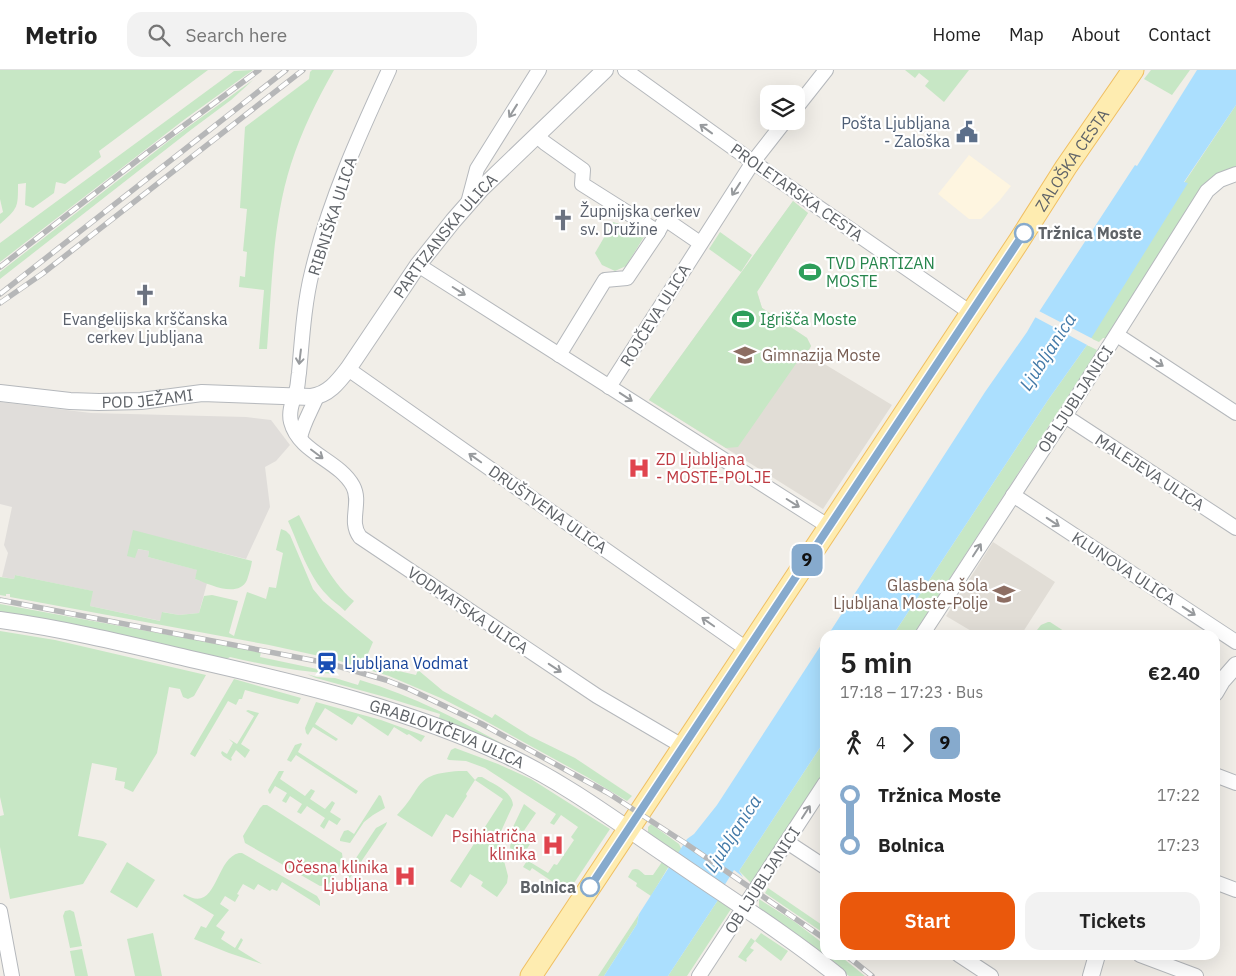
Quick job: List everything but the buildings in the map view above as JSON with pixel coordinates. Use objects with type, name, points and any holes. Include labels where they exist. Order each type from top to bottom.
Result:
[{"type":"main road","name":"ZALOŠKA CESTA","points":[[531,976],[628,828],[684,748],[828,526],[1071,160],[1133,70]]},
{"type":"street","name":"RIBNIŠKA ULICA","points":[[293,397],[297,388],[311,274],[336,194],[366,119],[389,70]]},
{"type":"street","name":"PARTIZANSKA ULICA","points":[[317,396],[333,387],[348,369],[432,245],[468,203],[605,70]]},
{"type":"street","name":"PROLETARSKA CESTA","points":[[625,70],[753,162],[971,313]]},
{"type":"street","points":[[805,97],[826,70]]},
{"type":"street","points":[[468,203],[477,169],[532,73]]},
{"type":"street","name":"ROJČEVA ULICA","points":[[609,387],[753,162],[778,130]]},
{"type":"street","points":[[538,136],[583,170],[582,184],[658,232]]},
{"type":"street","name":"OB LJUBLJANICI","points":[[925,630],[1117,335],[1207,191],[1220,180],[1236,174]]},
{"type":"street","points":[[559,355],[605,280],[627,278],[665,219],[700,243]]},
{"type":"street","points":[[418,265],[828,526]]},
{"type":"street","points":[[1117,335],[1236,414]]},
{"type":"street","name":"DRUŠTVENA ULICA","points":[[348,369],[748,650]]},
{"type":"street","name":"POD JEŽAMI","points":[[0,393],[82,402],[141,401],[202,393],[293,397]]},
{"type":"street","points":[[293,397],[317,396],[312,410],[304,423],[300,438]]},
{"type":"street","name":"VODMATSKA ULICA","points":[[293,397],[291,421],[300,438],[308,447],[344,474],[354,488],[357,504],[354,526],[360,537],[597,696],[684,748]]},
{"type":"street","name":"MALEJEVA ULICA","points":[[1065,416],[1236,528]]},
{"type":"street","name":"KLUNOVA ULICA","points":[[1012,495],[1218,630]]},
{"type":"street","name":"GRABLOVIČEVA ULICA","points":[[0,620],[42,625],[314,688],[376,707],[472,741],[511,758],[564,787],[628,828],[802,948],[838,976]]},
{"type":"street","name":"KLUNOVA ULICA","points":[[1220,632],[1236,642]]},
{"type":"street","points":[[1220,686],[1236,665]]},
{"type":"street","points":[[1220,777],[1236,783]]},
{"type":"street","name":"OB LJUBLJANICI","points":[[704,974],[820,791]]},
{"type":"street","points":[[786,842],[820,864]]},
{"type":"street","points":[[1220,884],[1236,890]]},
{"type":"street","points":[[0,911],[12,976]]},
{"type":"street","points":[[967,960],[992,976]]},
{"type":"street","points":[[1090,976],[1095,960]]},
{"type":"street","points":[[1153,960],[1196,976]]},
{"type":"shaded area","name":"Tržnica Moste","points":[[969,155],[1011,186],[981,219],[969,219],[938,194]]},
{"type":"shaded area","name":"Gimnazija Moste","points":[[793,201],[808,213],[757,291],[762,308],[807,338],[811,346],[808,354],[892,405],[823,509],[649,400]]},
{"type":"shaded area","points":[[0,402],[91,413],[246,417],[271,420],[290,445],[276,461],[265,467],[270,507],[246,559],[133,531],[135,557],[137,549],[149,551],[148,557],[198,570],[195,579],[207,583],[199,613],[179,615],[163,612],[161,621],[90,606],[92,591],[15,575],[14,579],[2,577],[8,553],[4,545],[12,507],[0,504]]},
{"type":"shaded area","name":"Glasbena šola Ljubljana Moste-Polje","points":[[993,542],[1055,582],[1024,630],[970,630],[946,616]]},
{"type":"green space","points":[[0,70],[208,70],[99,151],[101,157],[65,184],[56,182],[54,193],[33,208],[25,205],[26,183],[18,184],[16,207],[0,224],[0,214],[3,212],[0,199]]},
{"type":"green space","points":[[253,70],[185,119],[0,262],[0,243],[234,71]]},
{"type":"green space","points":[[312,70],[334,70],[305,127],[295,151],[285,186],[276,232],[267,349],[259,349],[264,290],[239,287],[240,276],[245,277],[247,252],[243,251],[247,209],[240,208],[245,127],[309,79]]},
{"type":"green space","points":[[905,70],[969,70],[944,102],[925,86],[929,81],[919,73],[915,78]]},
{"type":"green space","points":[[1151,70],[1190,70],[1172,95],[1144,79]]},
{"type":"green space","points":[[253,80],[231,100],[0,279],[0,272],[170,140]]},
{"type":"green space","points":[[1236,105],[1236,168],[1207,184],[1106,338],[1099,342],[1090,338],[1187,183],[1184,183]]},
{"type":"green space","name":"Igrišča Moste","points":[[793,201],[808,213],[757,292],[762,308],[807,338],[811,346],[803,359],[800,358],[738,447],[726,448],[649,400]]},
{"type":"green space","points":[[613,222],[647,232],[626,266],[615,271],[602,265],[595,253]]},
{"type":"green space","points":[[720,232],[752,255],[741,272],[709,249]]},
{"type":"green space","points":[[1087,345],[1097,350],[916,630],[896,630],[1048,400]]},
{"type":"green space","points":[[299,515],[329,572],[354,601],[345,611],[320,587],[304,560],[288,521]]},
{"type":"green space","points":[[281,529],[290,535],[313,589],[323,601],[373,642],[364,663],[416,675],[418,670],[443,691],[492,718],[495,714],[530,736],[575,758],[632,796],[627,801],[480,718],[443,699],[389,676],[333,659],[269,645],[10,597],[10,594],[6,594],[6,596],[0,595],[0,577],[14,579],[15,575],[93,591],[90,606],[160,621],[162,612],[179,615],[199,613],[204,596],[212,595],[238,601],[229,633],[234,636],[247,592],[266,599],[269,587],[276,588],[283,553],[276,550]]},
{"type":"green space","points":[[133,530],[252,561],[247,580],[243,586],[237,589],[215,587],[195,579],[197,570],[148,557],[149,551],[138,549],[135,558],[127,556]]},
{"type":"green space","points":[[0,604],[261,652],[260,657],[336,674],[283,668],[230,657],[225,660],[0,614]]},
{"type":"green space","points":[[1050,622],[1062,630],[1037,630],[1041,625]]},
{"type":"green space","points":[[0,631],[55,640],[206,675],[194,696],[188,699],[183,697],[180,689],[169,687],[157,753],[133,792],[124,788],[125,782],[115,780],[117,768],[92,763],[78,836],[103,841],[107,844],[83,884],[10,899],[0,847],[0,816],[4,815],[0,797]]},
{"type":"green space","points":[[307,674],[317,677],[335,678],[358,685],[360,680],[383,687],[469,726],[532,760],[439,718],[440,714]]},
{"type":"green space","points":[[234,679],[301,698],[298,704],[245,690],[242,699],[239,699],[236,705],[228,701],[195,757],[190,754]]},
{"type":"green space","points":[[316,702],[381,720],[425,736],[421,742],[394,727],[388,736],[358,716],[352,725],[325,708],[315,724],[338,739],[336,741],[313,727],[308,735],[305,728]]},
{"type":"green space","points":[[246,711],[259,713],[241,744],[250,750],[245,758],[236,750],[231,761],[221,753],[222,751],[227,754],[233,743],[229,739],[237,744],[254,716]]},
{"type":"green space","points":[[301,743],[298,752],[358,791],[356,794],[296,755],[291,762],[287,760],[295,745]]},
{"type":"green space","points":[[455,748],[531,779],[610,829],[568,892],[532,868],[530,871],[523,867],[534,850],[536,852],[530,862],[548,873],[554,864],[557,865],[574,840],[571,837],[578,827],[561,815],[554,825],[550,823],[556,814],[485,768],[466,761],[447,759],[451,750]]},
{"type":"green space","points":[[820,748],[820,778],[751,883],[739,871]]},
{"type":"green space","points":[[279,771],[284,771],[280,779],[305,796],[311,789],[315,791],[310,799],[325,809],[332,801],[335,803],[330,812],[341,819],[337,825],[329,820],[324,829],[320,826],[325,818],[307,806],[301,814],[297,812],[302,804],[290,796],[286,803],[282,801],[287,793],[275,786],[270,794],[268,790]]},
{"type":"green space","points":[[467,771],[475,780],[453,818],[446,814],[432,837],[397,815],[420,784],[426,779],[433,775]]},
{"type":"green space","points":[[478,777],[482,777],[501,788],[512,800],[513,805],[498,838],[508,876],[507,883],[497,897],[481,886],[483,882],[470,874],[461,888],[450,881],[503,799],[475,780]]},
{"type":"green space","points":[[379,795],[385,808],[364,822],[350,843],[340,841],[344,831],[348,830],[354,834]]},
{"type":"green space","points":[[524,804],[536,813],[523,832],[518,833],[513,827]]},
{"type":"green space","points":[[263,805],[267,805],[342,853],[343,861],[328,885],[320,886],[245,843],[243,836]]},
{"type":"green space","points":[[387,822],[350,878],[347,875],[348,870],[376,828]]},
{"type":"green space","points":[[651,824],[679,844],[687,861],[648,832],[648,827]]},
{"type":"green space","points":[[530,839],[532,841],[519,861],[515,862],[510,847],[511,842],[515,840],[525,843]]},
{"type":"green space","points":[[239,853],[317,896],[320,901],[320,906],[282,882],[277,891],[272,889],[270,891],[258,884],[254,890],[243,884],[235,902],[225,896],[220,904],[229,910],[216,926],[225,932],[221,939],[235,948],[241,938],[243,940],[238,949],[262,964],[194,939],[201,926],[206,928],[214,915],[183,896],[184,894],[195,899],[203,897],[210,892],[225,865],[231,857]]},
{"type":"green space","points":[[127,862],[155,880],[137,908],[110,892]]},
{"type":"green space","points":[[662,862],[669,866],[651,896],[636,886],[637,883],[628,877],[632,870],[636,869],[645,875],[653,875]]},
{"type":"green space","points":[[768,888],[820,924],[820,931],[765,893]]},
{"type":"green space","points":[[759,899],[795,922],[820,941],[820,953],[761,910]]},
{"type":"green space","points":[[718,900],[731,909],[687,976],[668,976]]},
{"type":"green space","points":[[70,910],[74,912],[82,946],[70,948],[63,916],[65,911]]},
{"type":"green space","points":[[639,914],[637,924],[604,976],[598,976]]},
{"type":"green space","points":[[153,933],[162,976],[135,976],[127,939]]},
{"type":"green space","points":[[761,933],[788,951],[781,961],[755,941]]},
{"type":"green space","points":[[751,938],[755,941],[750,948],[754,950],[746,959],[746,962],[738,957]]},
{"type":"green space","points":[[82,949],[88,976],[75,976],[70,951]]},
{"type":"green space","points":[[829,960],[845,960],[865,976],[849,976]]},
{"type":"water","name":"Ljubljanica","points":[[1197,70],[1236,70],[1236,105],[1184,182],[1188,183],[1087,345],[1048,400],[896,630],[831,630],[985,392],[1027,332],[1135,165],[1137,166]]},
{"type":"water","name":"Ljubljanica","points":[[820,647],[820,748],[739,871],[743,877],[734,870],[718,900],[668,976],[604,976],[637,924],[639,914],[687,839],[694,834],[717,805]]},
{"type":"pier","points":[[1037,310],[1093,339],[1089,346],[1033,316]]},
{"type":"railway","points":[[0,267],[148,152],[259,70]]},
{"type":"railway","points":[[0,294],[286,70]]},
{"type":"railway","points":[[0,303],[42,274],[303,70]]},
{"type":"railway","points":[[0,600],[327,663],[386,680],[409,689],[482,724],[608,793],[820,936]]},
{"type":"railway","points":[[852,960],[872,976]]},
{"type":"bus line","name":"9","points":[[590,887],[1024,233]]},
{"type":"place","name":"Pošta Ljubljana - Zaloška","points":[[967,132]]},
{"type":"place","name":"Župnijska cerkev sv. Družine","points":[[563,220]]},
{"type":"place","name":"Tržnica Moste","points":[[1024,233]]},
{"type":"place","name":"TVD PARTIZAN MOSTE","points":[[810,272]]},
{"type":"place","name":"Evangelijska krščanska cerkev Ljubljana","points":[[145,295]]},
{"type":"place","name":"Igrišča Moste","points":[[743,319]]},
{"type":"place","name":"Gimnazija Moste","points":[[745,355]]},
{"type":"place","name":"ZD Ljubljana - MOSTE-POLJE","points":[[639,468]]},
{"type":"place","name":"Glasbena šola Ljubljana Moste-Polje","points":[[1004,594]]},
{"type":"place","name":"Ljubljana Vodmat","points":[[327,663]]},
{"type":"place","name":"Psihiatrična klinika","points":[[553,845]]},
{"type":"place","name":"Očesna klinika Ljubljana","points":[[405,876]]},
{"type":"place","name":"Bolnica","points":[[590,887]]}]
